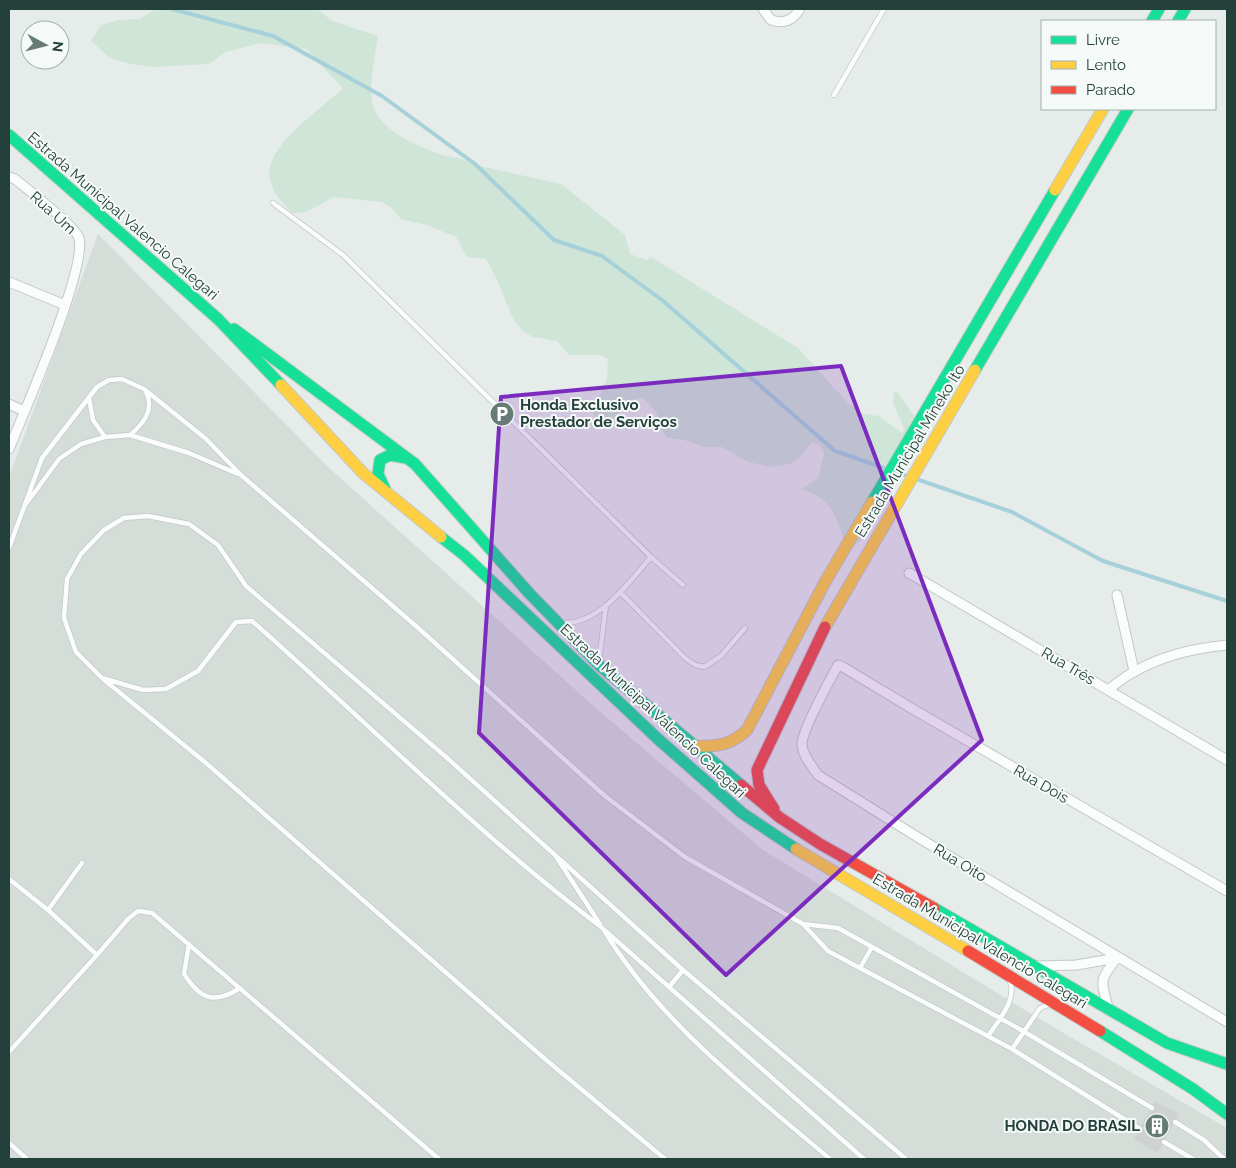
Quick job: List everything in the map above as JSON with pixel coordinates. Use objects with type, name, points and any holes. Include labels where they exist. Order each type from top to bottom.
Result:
[{"type":"main road","points":[[1179,20],[1185,9]]},
{"type":"main road","name":"Estrada Municipal Mineko Ito","points":[[695,746],[726,746],[737,740],[747,730],[760,709],[824,582],[1102,110]]},
{"type":"main road","name":"Estrada Municipal Mineko Ito","points":[[779,817],[759,785],[757,770],[827,623],[1127,110]]},
{"type":"main road","points":[[1090,131],[1088,142],[1092,151],[1098,152],[1106,148]]},
{"type":"main road","name":"Estrada Municipal Valencio Calegari","points":[[9,135],[218,320],[235,340],[298,402],[351,461],[388,494],[464,555],[658,740],[742,813],[853,884],[1056,1003],[1193,1089],[1227,1114]]},
{"type":"main road","name":"Estrada Municipal Valencio Calegari","points":[[218,320],[242,333],[310,387],[415,464],[558,624],[599,665],[779,817],[820,844],[923,901],[1031,966],[1167,1043],[1227,1064]]},
{"type":"main road","points":[[388,494],[378,474],[378,464],[382,458],[394,454],[415,464]]},
{"type":"street","points":[[763,9],[771,20],[785,22],[794,17],[800,9]]},
{"type":"street","name":"Rua Um","points":[[9,177],[76,231],[79,237],[80,258],[65,304]]},
{"type":"street","points":[[9,282],[65,304],[9,449]]},
{"type":"street","points":[[9,404],[24,411]]},
{"type":"street","name":"Rua Três","points":[[909,573],[1227,760]]},
{"type":"street","points":[[1117,595],[1134,672]]},
{"type":"street","points":[[1108,690],[1134,672],[1204,647],[1227,645]]},
{"type":"street","name":"Rua Oito","points":[[857,673],[838,665],[806,730],[802,744],[807,760],[818,775],[1117,958],[1227,1022]]},
{"type":"street","name":"Rua Dois","points":[[857,673],[911,708],[1227,891]]},
{"type":"street","points":[[1031,966],[1076,966],[1117,958]]},
{"type":"street","points":[[1109,1011],[1102,983],[1103,976],[1117,958]]},
{"type":"lane","points":[[834,95],[884,9]]},
{"type":"lane","points":[[273,202],[343,256],[651,557],[683,585]]},
{"type":"lane","points":[[9,548],[42,458],[97,387],[109,380],[122,379],[144,389],[206,439],[241,475],[416,626],[605,796],[685,857],[803,924],[828,951],[1012,1049],[1140,1129]]},
{"type":"lane","points":[[130,435],[143,424],[149,410],[150,400],[144,389]]},
{"type":"lane","points":[[89,398],[93,420],[105,437]]},
{"type":"lane","points":[[22,509],[60,459],[81,444],[105,437],[130,435],[189,453],[241,475]]},
{"type":"lane","points":[[665,1159],[545,1059],[206,763],[102,678],[76,652],[64,618],[67,579],[81,554],[104,530],[124,518],[148,516],[189,524],[218,545],[246,586],[551,849],[683,970],[906,1159]]},
{"type":"lane","points":[[558,624],[577,623],[597,615],[651,557]]},
{"type":"lane","points":[[620,592],[685,658],[695,665],[704,667],[722,656],[745,628]]},
{"type":"lane","points":[[599,665],[606,605]]},
{"type":"lane","points":[[102,678],[143,690],[166,689],[198,671],[236,622],[252,621],[558,894],[602,927],[864,1159]]},
{"type":"lane","points":[[551,849],[649,994],[684,1030],[757,1097],[830,1159]]},
{"type":"lane","points":[[48,910],[82,863]]},
{"type":"lane","points":[[9,879],[48,910],[96,955]]},
{"type":"lane","points":[[9,1052],[128,919],[138,911],[152,913],[438,1159]]},
{"type":"lane","points":[[803,924],[838,928],[1023,1030],[1152,1108]]},
{"type":"lane","points":[[189,944],[184,974],[190,984],[202,994],[214,998],[226,997],[240,988]]},
{"type":"lane","points":[[860,968],[872,947]]},
{"type":"lane","points":[[669,987],[683,970]]},
{"type":"lane","points":[[988,1036],[1012,996],[1012,988],[1006,972]]},
{"type":"lane","points":[[1012,1049],[1023,1030],[1040,1008],[1056,1003]]},
{"type":"lane","points":[[1175,1122],[1204,1140],[1224,1159]]},
{"type":"lane","points":[[1164,1142],[1193,1159]]},
{"type":"lane","points":[[9,1143],[27,1159]]},
{"type":"highlighted area","points":[[841,366],[982,740],[726,975],[479,733],[501,397]]},
{"type":"shaded area","points":[[98,234],[328,467],[598,710],[763,850],[1043,1021],[1227,1128],[1227,1159],[9,1159],[9,477]]},
{"type":"green space","points":[[155,9],[317,9],[332,21],[378,36],[372,77],[372,101],[375,111],[381,120],[398,135],[439,154],[462,159],[475,165],[561,184],[625,235],[630,254],[647,260],[651,257],[798,348],[848,403],[863,414],[879,416],[902,433],[904,428],[893,403],[894,393],[897,391],[924,431],[859,542],[850,549],[845,546],[832,510],[820,497],[801,490],[819,476],[824,453],[819,444],[811,443],[800,458],[790,464],[768,467],[746,461],[722,447],[705,447],[684,440],[668,438],[663,433],[656,412],[643,398],[632,400],[620,413],[612,417],[595,418],[593,412],[607,378],[608,359],[600,355],[569,355],[557,341],[533,337],[524,332],[514,321],[486,259],[467,257],[456,237],[427,225],[401,219],[389,206],[382,202],[334,197],[306,212],[293,213],[274,191],[270,177],[271,163],[283,143],[292,133],[343,89],[307,49],[261,43],[225,52],[209,64],[152,67],[110,58],[91,41],[101,25],[119,20],[140,19]]},
{"type":"building","name":"HONDA DO BRASIL","points":[[1155,1101],[1179,1114],[1158,1153],[1134,1139]]},
{"type":"waterway","points":[[172,9],[273,36],[382,96],[475,164],[554,240],[602,256],[662,300],[835,451],[1012,512],[1103,561],[1227,601]]},
{"type":"traffic: fast","points":[[1153,20],[1159,9]]},
{"type":"traffic: fast","points":[[1179,20],[1185,9]]},
{"type":"traffic: fast","points":[[975,370],[1127,110]]},
{"type":"traffic: fast","points":[[9,135],[218,319],[281,385]]},
{"type":"traffic: fast","points":[[872,502],[1055,190]]},
{"type":"traffic: fast","points":[[234,329],[415,464],[529,593],[599,665],[741,785]]},
{"type":"traffic: fast","points":[[385,489],[378,474],[380,460],[390,455],[406,458]]},
{"type":"traffic: fast","points":[[441,537],[464,555],[658,739],[742,813],[796,849]]},
{"type":"traffic: fast","points":[[934,908],[1167,1043],[1227,1064]]},
{"type":"traffic: fast","points":[[1100,1031],[1193,1089],[1227,1114]]},
{"type":"traffic: slow","points":[[1055,190],[1102,110]]},
{"type":"traffic: slow","points":[[825,627],[975,370]]},
{"type":"traffic: slow","points":[[281,385],[363,473],[441,537]]},
{"type":"traffic: slow","points":[[695,746],[723,744],[735,739],[747,730],[825,582],[872,502]]},
{"type":"traffic: slow","points":[[796,849],[968,951]]},
{"type":"traffic: jam","points":[[774,809],[759,785],[757,770],[825,627]]},
{"type":"traffic: jam","points":[[741,785],[779,817],[820,844],[934,908]]},
{"type":"traffic: jam","points":[[968,951],[1100,1031]]},
{"type":"place","name":"Honda Exclusivo Prestador de Serviços","points":[[502,414]]},
{"type":"place","name":"HONDA DO BRASIL","points":[[1157,1126]]}]
